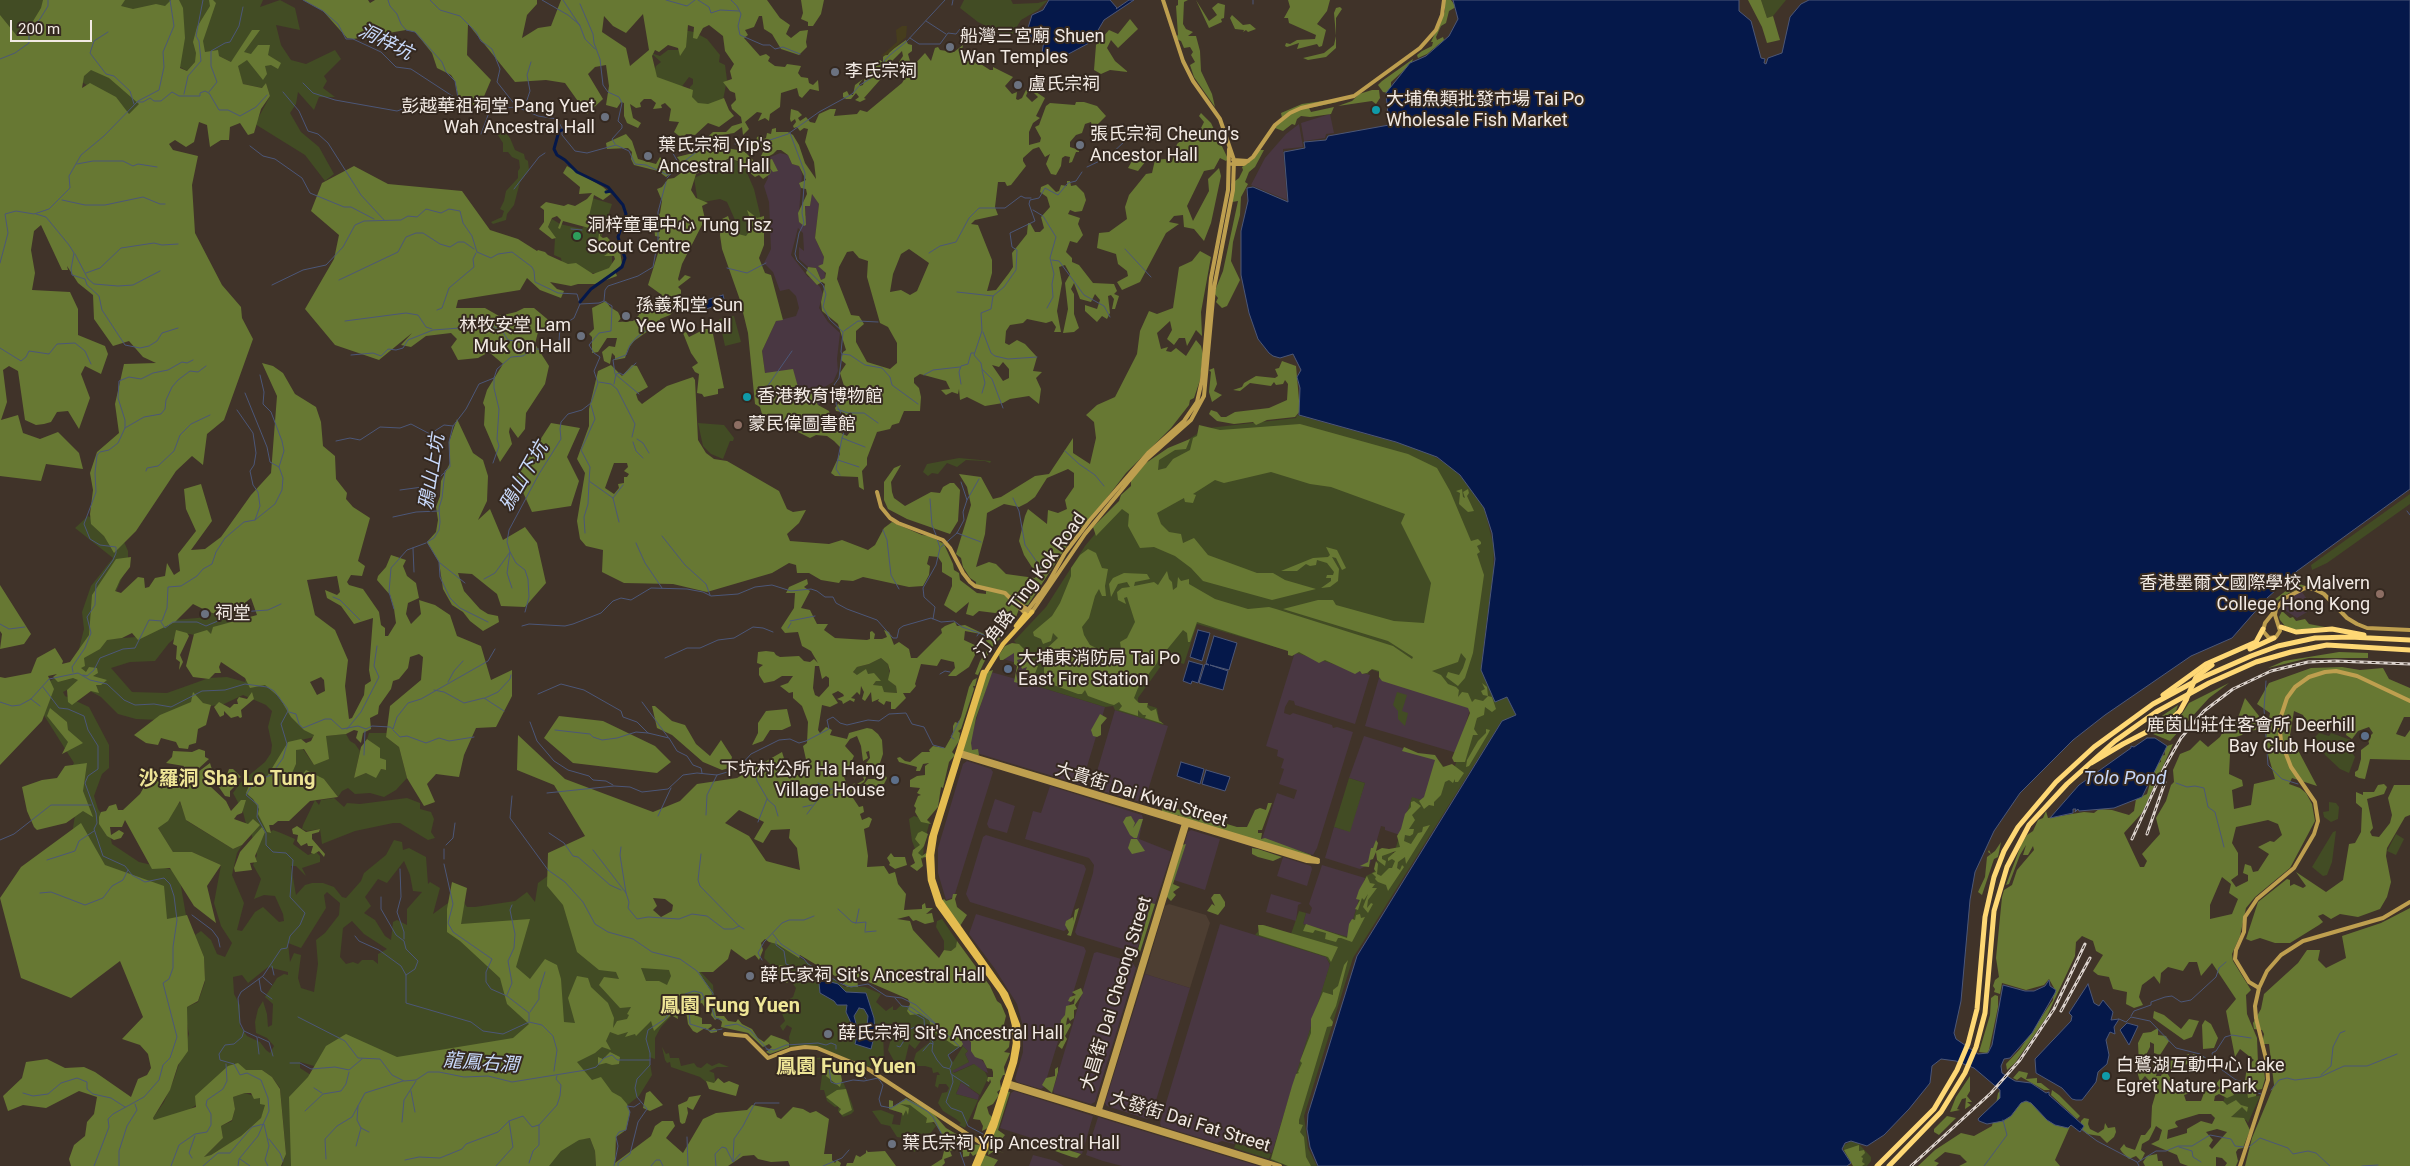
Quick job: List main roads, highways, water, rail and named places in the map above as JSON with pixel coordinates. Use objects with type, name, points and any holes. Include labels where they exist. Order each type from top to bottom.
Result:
[{"type":"highway","points":[[2279,625],[2296,632],[2334,630],[2378,638]]},
{"type":"highway","points":[[1877,1166],[1934,1109],[1957,1070],[1968,1044],[1980,995],[1984,926],[1989,896],[1998,868],[2012,837],[2033,807],[2064,774],[2094,747],[2206,664],[2255,643],[2263,629]]},
{"type":"highway","points":[[2153,704],[2203,676],[2278,646],[2326,637],[2410,640]]},
{"type":"highway","points":[[2086,765],[2178,715],[2196,677],[2212,665],[2274,638]]},
{"type":"highway","points":[[1888,1166],[1942,1112],[1965,1073],[1976,1047],[1987,1001],[1994,911],[2007,867],[2021,838],[2036,815],[2086,765],[2122,735],[2166,706],[2209,683],[2256,662],[2291,652],[2327,645],[2410,650]]},
{"type":"main road","name":"汀角路 Ting Kok Road","points":[[976,1166],[1007,1083],[1018,1046],[1018,1025],[1013,1008],[1004,990],[948,914],[938,896],[933,879],[933,847],[959,753],[990,664],[1003,644],[1028,613]]},
{"type":"water","points":[[1049,0],[1110,0],[1116,9],[1129,0],[1134,0],[1104,20],[1091,42],[1059,59],[1042,53],[1043,36],[1039,40],[1033,41],[1027,31],[1032,15],[1043,10]]},
{"type":"water","points":[[1453,0],[1739,0],[1739,11],[1751,21],[1761,58],[1765,59],[1764,63],[1766,64],[1768,58],[1782,53],[1790,17],[1801,4],[1809,0],[2410,0],[2410,489],[2297,571],[2267,598],[2232,638],[2191,656],[2105,715],[2073,740],[2020,793],[1994,831],[1975,872],[1970,900],[1961,1001],[1954,1033],[1956,1039],[1978,1054],[1988,1053],[1992,1045],[2003,985],[2025,991],[2034,991],[2045,986],[2049,980],[2050,986],[2056,990],[2055,993],[2032,1033],[2010,1058],[2004,1059],[2001,1066],[2002,1073],[2015,1081],[2031,1083],[2046,1093],[2049,1092],[2049,1095],[2084,1126],[2080,1132],[2071,1125],[2068,1128],[2055,1125],[2047,1120],[2031,1103],[2026,1101],[2021,1103],[2011,1116],[2003,1121],[1987,1124],[1979,1121],[1978,1119],[2000,1098],[2000,1090],[1974,1068],[1956,1061],[1941,1059],[1932,1066],[1930,1083],[1884,1135],[1867,1146],[1851,1141],[1845,1143],[1842,1149],[1851,1163],[1847,1166],[1318,1166],[1310,1147],[1307,1129],[1308,1114],[1357,956],[1502,721],[1516,715],[1507,697],[1495,702],[1481,670],[1495,559],[1492,533],[1484,508],[1460,475],[1437,457],[1396,442],[1299,415],[1300,388],[1297,377],[1301,370],[1293,354],[1280,358],[1269,353],[1258,339],[1249,313],[1241,275],[1241,231],[1248,201],[1247,188],[1253,187],[1288,202],[1284,152],[1305,148],[1304,142],[1326,140],[1328,136],[1389,125],[1386,93],[1410,63],[1426,56],[1449,36],[1458,19]]},
{"type":"water","points":[[723,295],[725,303],[706,309],[703,301]]},
{"type":"water","points":[[1198,630],[1210,633],[1202,661],[1190,657]]},
{"type":"water","points":[[1214,636],[1237,643],[1229,670],[1210,665],[1228,671],[1223,690],[1199,683],[1205,664],[1209,665],[1206,663]]},
{"type":"water","points":[[1189,661],[1203,665],[1198,683],[1192,681],[1191,684],[1183,681]]},
{"type":"water","name":"Tolo Pond","points":[[2147,738],[2155,738],[2167,746],[2142,797],[2114,808],[2079,811],[2078,809],[2075,812],[2076,809],[2073,809],[2073,813],[2050,818],[2079,785],[2131,748],[2131,746],[2134,747]]},
{"type":"water","points":[[1181,762],[1204,769],[1200,784],[1177,776]]},
{"type":"water","points":[[1206,770],[1230,777],[1225,791],[1202,784]]},
{"type":"water","points":[[824,980],[838,984],[846,992],[866,993],[874,1018],[875,1033],[871,1049],[855,1044],[857,1036],[846,1012],[847,1005],[837,1005],[834,1001],[820,993],[819,983]],"holes":[[[859,1008],[864,1009],[868,1016],[867,1026],[862,1029],[857,1027],[854,1016]]]},
{"type":"water","points":[[2088,984],[2094,1003],[2099,1006],[2103,1000],[2113,1012],[2111,1020],[2119,1019],[2114,1027],[2115,1034],[2110,1032],[2106,1040],[2109,1055],[2107,1064],[2098,1072],[2096,1082],[2082,1100],[2076,1100],[2072,1099],[2062,1088],[2036,1073],[2035,1059],[2071,1021],[2072,1016],[2069,1013]]},
{"type":"water","points":[[2127,1023],[2138,1026],[2129,1045],[2120,1030]]},
{"type":"waterway","points":[[0,59],[15,53],[29,43],[29,31],[48,6],[48,0]]},
{"type":"waterway","points":[[0,263],[8,233],[5,214],[16,211],[34,214],[49,209],[70,188],[69,176],[81,155],[104,136],[138,101],[159,90],[164,67],[163,52],[174,26],[170,0]]},
{"type":"waterway","points":[[184,94],[188,76],[201,61],[199,41],[196,36],[203,0]]},
{"type":"waterway","name":"洞梓坑","points":[[303,0],[323,11],[338,24],[346,39],[353,39],[381,52],[396,67],[411,69],[463,103]]},
{"type":"waterway","points":[[388,0],[406,30],[415,32],[442,62],[446,72],[455,81],[458,98],[468,107]]},
{"type":"waterway","points":[[430,0],[440,10],[460,16],[476,32],[481,41],[492,49],[500,69],[497,82],[516,106]]},
{"type":"waterway","points":[[542,0],[568,15],[580,25]]},
{"type":"waterway","points":[[563,0],[580,26],[585,39],[595,49]]},
{"type":"waterway","points":[[666,0],[687,6],[695,0]]},
{"type":"waterway","points":[[698,0],[709,7],[711,13],[720,10],[739,11]]},
{"type":"waterway","points":[[731,0],[741,14],[738,26],[740,35],[763,45],[770,45],[775,49],[783,47],[800,54]]},
{"type":"waterway","points":[[735,144],[761,143],[788,134],[819,112],[852,94],[860,85],[882,71],[885,66],[884,61],[906,42],[945,0]]},
{"type":"waterway","points":[[952,5],[953,0]]},
{"type":"waterway","points":[[580,4],[593,34],[600,59],[603,85],[608,92],[619,97],[622,103],[618,121],[622,128],[612,139],[615,144]]},
{"type":"waterway","points":[[209,92],[217,82],[211,66],[211,51],[230,42],[239,26],[243,7]]},
{"type":"waterway","points":[[926,21],[946,34]]},
{"type":"waterway","points":[[910,38],[919,44],[940,44],[948,33],[956,34],[960,29],[962,32],[961,38]]},
{"type":"waterway","points":[[108,32],[94,41],[90,53],[106,74],[114,76],[130,91],[134,104]]},
{"type":"waterway","points":[[524,109],[530,91],[527,75],[531,62]]},
{"type":"waterway","name":"洞梓坑","points":[[303,83],[313,93],[335,100],[397,111],[430,100],[438,103],[490,109],[517,107],[538,116],[557,119],[562,128],[562,135],[575,151],[587,153],[616,145],[629,151],[635,164],[646,165],[668,175]]},
{"type":"waterway","points":[[138,102],[143,102],[150,98],[154,101],[161,101],[172,92],[179,96],[200,96],[200,93],[205,91],[209,93],[219,110],[228,110],[240,116],[256,107],[267,95]]},
{"type":"waterway","points":[[283,92],[299,111],[308,131],[318,134],[328,143],[361,195],[384,220]]},
{"type":"waterway","points":[[481,134],[490,110]]},
{"type":"waterway","points":[[1087,167],[1108,157],[1126,140],[1128,132],[1123,124]]},
{"type":"waterway","points":[[562,130],[559,131],[554,149],[557,155],[577,172],[608,187],[623,205],[626,214],[618,237],[625,258],[622,267],[591,289],[580,302]]},
{"type":"waterway","points":[[790,133],[805,173],[802,213],[804,223],[799,233],[795,254],[797,260],[823,285],[826,294],[823,307],[830,320],[843,332],[842,354],[850,355],[865,365],[882,368],[890,377],[892,385],[918,404]]},
{"type":"waterway","points":[[667,178],[678,166],[707,144],[720,140],[729,144]]},
{"type":"waterway","points":[[250,146],[263,156],[275,159],[302,178],[310,193],[344,207],[351,207],[374,219]]},
{"type":"waterway","points":[[670,148],[679,164]]},
{"type":"waterway","points":[[514,189],[539,157],[545,153]]},
{"type":"waterway","points":[[77,164],[93,161],[123,161],[133,166],[138,164],[157,167]]},
{"type":"waterway","points":[[1003,408],[992,379],[982,369],[981,363],[974,355],[982,331],[981,313],[991,309],[993,296],[1004,287],[1016,270],[1017,250],[1012,247],[1010,233],[1035,221],[1029,204],[1030,200],[1039,198],[1045,188],[1058,195],[1068,183],[1076,181],[1082,172]]},
{"type":"waterway","points":[[272,285],[303,270],[326,265],[343,247],[355,225],[364,221],[401,220],[408,216],[417,217],[426,209],[441,213],[449,209],[460,211],[463,223],[472,236],[477,252],[491,258],[498,254],[512,252],[532,267],[535,282],[558,293],[577,294],[580,304],[599,303],[604,301],[605,290],[608,286],[638,276],[653,267],[658,240],[658,212],[666,182]]},
{"type":"waterway","points":[[606,192],[611,191]]},
{"type":"waterway","points":[[929,253],[940,246],[956,242],[969,218],[979,208],[1005,208],[1021,196],[1031,198]]},
{"type":"waterway","points":[[62,200],[85,205],[105,205],[143,197],[160,204],[165,204]]},
{"type":"waterway","points":[[1033,210],[1043,216],[1056,237],[1050,258],[1054,274],[1052,284],[1053,297],[1047,308]]},
{"type":"waterway","points":[[36,214],[46,217],[69,245],[74,253],[71,269],[72,275],[85,279],[87,285],[99,296],[102,310],[125,345],[140,348],[149,346],[157,341],[162,333],[178,328]]},
{"type":"waterway","points":[[571,229],[582,230]]},
{"type":"waterway","points":[[339,280],[398,252],[406,237],[416,233],[423,233],[440,244],[450,247],[458,242],[464,242],[474,249]]},
{"type":"waterway","points":[[86,273],[100,268],[121,248],[154,243],[162,245],[178,244]]},
{"type":"waterway","points":[[1125,249],[1151,277]]},
{"type":"waterway","points":[[437,310],[442,308],[449,288],[474,267],[473,259],[476,253]]},
{"type":"waterway","points":[[75,254],[88,279],[94,284],[133,285],[160,271]]},
{"type":"waterway","points":[[1052,260],[1059,261],[1084,295],[1104,306],[1110,317]]},
{"type":"waterway","points":[[727,268],[747,273],[766,263]]},
{"type":"waterway","points":[[957,292],[993,296]]},
{"type":"waterway","name":"鴉山下坑","points":[[512,588],[507,573],[510,552],[507,542],[509,530],[539,474],[561,439],[561,422],[568,414],[582,410],[591,403],[598,383],[594,371],[600,357],[594,353],[589,345],[599,333],[611,331],[612,306],[604,301]]},
{"type":"waterway","name":"鴉山上坑","points":[[488,622],[460,608],[450,598],[440,577],[439,562],[427,542],[434,538],[439,530],[439,508],[445,471],[450,467],[449,442],[453,426],[466,409],[479,384],[494,378],[497,369],[511,357],[523,356],[532,349],[548,349],[556,344],[559,341],[560,327],[574,318],[580,304]]},
{"type":"waterway","points":[[345,321],[406,313],[418,315],[426,327],[432,329]]},
{"type":"waterway","points":[[639,394],[615,374],[613,360],[626,355],[630,345],[637,337],[659,321]]},
{"type":"waterway","points":[[844,331],[858,321],[878,322]]},
{"type":"waterway","points":[[351,355],[373,353],[381,356],[388,349],[396,350],[403,348],[408,340],[433,330],[473,327],[485,322],[503,332],[508,340],[526,342],[532,349]]},
{"type":"waterway","points":[[983,332],[991,353],[995,356],[1008,359],[1037,357]]},
{"type":"waterway","points":[[0,348],[21,361],[29,351],[49,354],[57,344],[75,343],[85,351],[91,364]]},
{"type":"waterway","points":[[760,397],[792,351]]},
{"type":"waterway","points":[[961,384],[959,372],[961,366],[968,364],[971,353],[974,353]]},
{"type":"waterway","points":[[842,354],[839,378],[834,385],[837,399],[836,404],[842,415],[842,426],[846,427],[842,438],[865,447]]},
{"type":"waterway","points":[[73,672],[72,667],[85,648],[91,633],[87,617],[95,605],[96,584],[116,553],[116,547],[100,545],[90,539],[84,524],[96,492],[95,473],[97,455],[100,452],[109,450],[118,443],[125,428],[125,420],[118,398],[119,381],[129,377],[141,379],[153,373],[168,370],[182,362],[187,363],[193,360]]},
{"type":"waterway","points":[[614,384],[616,374],[620,373],[623,375],[636,363]]},
{"type":"waterway","points":[[125,428],[144,417],[161,414],[165,409],[166,400],[172,387],[178,380],[190,371],[198,372],[206,366]]},
{"type":"waterway","points":[[924,375],[933,370],[960,367]]},
{"type":"waterway","points":[[982,370],[985,383],[982,393]]},
{"type":"waterway","points":[[260,375],[264,392],[263,404],[271,412],[282,441],[284,451],[279,467]]},
{"type":"waterway","points":[[493,463],[499,446],[497,439],[499,409],[494,388],[494,378]]},
{"type":"waterway","points":[[599,382],[611,384],[617,389],[635,424],[632,437]]},
{"type":"waterway","points":[[83,675],[87,676],[94,670],[100,658],[123,649],[135,648],[149,620],[162,621],[167,608],[168,587],[181,586],[197,576],[203,569],[212,564],[216,552],[225,538],[244,522],[255,520],[275,504],[282,490],[283,478],[279,467],[270,462],[267,447],[245,393]]},
{"type":"waterway","points":[[591,405],[595,419],[581,450],[590,467],[589,481],[613,498],[619,522]]},
{"type":"waterway","points":[[837,409],[848,413],[864,413],[878,423]]},
{"type":"waterway","points":[[237,410],[253,433],[256,453],[254,465],[250,471],[253,485],[258,492],[260,506],[255,520]]},
{"type":"waterway","points":[[146,471],[147,468],[158,466],[174,451],[180,435],[191,424],[210,415]]},
{"type":"waterway","points":[[336,441],[350,438],[360,440],[380,427],[400,428],[411,424],[430,434],[444,425],[453,426]]},
{"type":"waterway","points":[[840,475],[836,469],[842,438]]},
{"type":"waterway","points":[[637,439],[643,443],[649,453]]},
{"type":"waterway","points":[[633,442],[636,451],[643,458]]},
{"type":"waterway","points":[[1065,451],[1095,475],[1104,486]]},
{"type":"waterway","points":[[838,460],[859,467]]},
{"type":"waterway","points":[[400,490],[430,486],[444,473]]},
{"type":"waterway","points":[[967,500],[979,479]]},
{"type":"waterway","points":[[585,533],[584,517],[588,504],[589,482]]},
{"type":"waterway","points":[[941,547],[957,533],[964,520],[963,512],[967,500],[961,482]]},
{"type":"waterway","points":[[613,498],[623,485]]},
{"type":"waterway","points":[[1013,498],[1019,511],[1025,545],[1039,565],[1043,569],[1047,568]]},
{"type":"waterway","points":[[930,499],[932,525],[936,535]]},
{"type":"waterway","points":[[393,517],[416,512],[439,511]]},
{"type":"waterway","points":[[2407,511],[2410,515]]},
{"type":"waterway","points":[[883,530],[887,540],[891,575],[899,589]]},
{"type":"waterway","points":[[957,533],[981,542]]},
{"type":"waterway","points":[[662,536],[685,565],[706,584],[710,595]]},
{"type":"waterway","points":[[933,619],[935,607],[924,597],[923,588],[936,565],[940,548],[937,539]]},
{"type":"waterway","points":[[394,609],[389,592],[391,568],[407,550],[426,543]]},
{"type":"waterway","points":[[636,543],[645,563],[662,588]]},
{"type":"waterway","points":[[413,548],[414,572]]},
{"type":"waterway","points":[[484,579],[495,573],[510,552],[516,563],[525,570],[528,579],[529,597],[525,612]]},
{"type":"waterway","points":[[440,563],[465,583]]},
{"type":"waterway","points":[[522,626],[529,624],[565,626],[573,624],[601,613],[613,601],[621,598],[631,600],[651,588],[687,589],[703,592],[711,596],[738,594],[755,587],[772,585],[791,591],[811,589],[825,597],[833,597],[836,603],[847,609],[877,620],[893,638],[897,638],[899,629],[903,626],[931,618],[941,622],[954,621],[962,627],[979,633]]},
{"type":"waterway","points":[[333,597],[340,600],[360,620]]},
{"type":"waterway","points":[[161,622],[165,628],[173,622],[197,622],[206,626],[225,618],[232,618],[240,612],[268,610],[281,604]]},
{"type":"waterway","points":[[790,621],[815,616]]},
{"type":"waterway","points":[[788,628],[791,623]]},
{"type":"waterway","points":[[0,624],[9,629],[25,627]]},
{"type":"waterway","points":[[665,658],[687,648],[700,648],[718,640],[734,638],[753,627],[773,632]]},
{"type":"waterway","points":[[977,636],[979,633],[997,641]]},
{"type":"waterway","points":[[347,729],[361,712],[379,677],[374,666],[377,646]]},
{"type":"waterway","points":[[289,712],[296,714],[299,724],[303,728],[325,719],[331,719],[342,729],[358,726],[366,729],[372,726],[390,727],[393,729],[397,717],[408,703],[421,699],[488,661],[495,649]]},
{"type":"waterway","points":[[448,682],[454,671],[463,661]]},
{"type":"waterway","points":[[940,674],[945,671],[950,672]]},
{"type":"waterway","points":[[0,702],[12,706],[20,705],[31,699],[49,679],[78,673],[90,680],[107,684],[124,700],[135,705],[154,704],[171,707],[202,691],[225,690],[245,684],[267,687],[274,691],[287,708],[288,711],[281,724],[287,744],[283,758],[271,775],[254,782],[246,795],[258,805],[257,817],[266,833],[266,845],[273,852],[286,853],[293,860],[290,897],[305,913],[300,925],[290,936],[287,948],[281,949],[263,976],[241,992],[238,998],[240,1023],[244,1031],[242,1037],[234,1044],[225,1045],[219,1054],[220,1060],[234,1064],[240,1075],[247,1073],[261,1080],[268,1098],[269,1111],[258,1136],[239,1159],[238,1166]]},
{"type":"waterway","points":[[485,698],[498,692],[510,679],[511,675]]},
{"type":"waterway","points":[[2266,681],[2264,709],[2268,765],[2282,779],[2298,784]]},
{"type":"waterway","points":[[538,694],[561,684],[584,690],[621,711],[623,717],[637,722],[648,733],[669,738],[677,751],[687,756],[693,765],[701,768],[702,773]]},
{"type":"waterway","points":[[43,687],[59,708],[68,709],[84,716],[88,730],[98,746],[98,769],[88,776],[85,783],[96,813],[97,823],[94,829],[103,856],[125,866],[132,875],[145,882],[164,878],[170,884],[174,896],[177,920],[173,947],[173,968],[169,979],[163,983],[177,1037],[170,1058],[163,1065],[159,1080],[144,1097],[113,1114],[108,1119],[109,1127],[94,1166]]},
{"type":"waterway","points":[[434,690],[444,692],[464,703],[484,698],[504,711]]},
{"type":"waterway","points":[[31,699],[40,706]]},
{"type":"waterway","points":[[642,702],[668,737]]},
{"type":"waterway","points":[[547,793],[614,786],[630,787],[642,792],[668,789],[683,775],[697,773],[717,775],[731,771],[741,765],[751,754],[779,740],[790,739],[799,743],[806,741],[829,729],[827,720],[833,717],[840,723],[847,725],[868,720],[879,721],[889,714],[906,713],[912,724],[924,727],[933,745],[944,748]]},
{"type":"waterway","points":[[954,739],[951,737],[959,721]]},
{"type":"waterway","points":[[530,722],[537,741],[554,761],[568,770],[589,776],[593,780],[606,781],[613,785]]},
{"type":"waterway","points":[[393,730],[400,737],[407,736],[426,743],[439,738],[449,741],[474,737]]},
{"type":"waterway","points":[[555,730],[590,734],[602,740],[636,732],[648,733]]},
{"type":"waterway","points":[[364,755],[365,731]]},
{"type":"waterway","points":[[748,759],[753,764],[757,781],[768,800],[775,806],[778,816]]},
{"type":"waterway","points":[[706,815],[707,795],[717,775]]},
{"type":"waterway","points":[[818,783],[828,789],[835,789]]},
{"type":"waterway","points":[[2176,783],[2187,787],[2204,788],[2208,807],[2215,812],[2224,847]]},
{"type":"waterway","points":[[658,816],[671,788]]},
{"type":"waterway","points":[[807,814],[819,798],[835,794]]},
{"type":"waterway","points":[[512,796],[510,818],[548,870],[565,882],[583,902],[595,924],[608,932],[633,939],[652,952],[680,959],[697,971],[713,993],[712,1009],[715,1018],[723,1020]]},
{"type":"waterway","points":[[758,822],[767,799]]},
{"type":"waterway","points":[[0,840],[14,834],[51,805],[91,805]]},
{"type":"waterway","points":[[803,807],[812,805]]},
{"type":"waterway","points":[[446,845],[453,838],[455,823]]},
{"type":"waterway","points":[[47,860],[75,851],[79,841],[94,831]]},
{"type":"waterway","points":[[549,833],[564,843],[573,856],[578,857],[610,885],[621,890]]},
{"type":"waterway","points":[[621,847],[620,855],[626,893]]},
{"type":"waterway","points":[[444,849],[444,859]]},
{"type":"waterway","points":[[593,850],[626,893],[629,902],[628,908],[637,919],[648,917],[679,919],[692,914],[707,916],[724,929],[733,929],[739,926]]},
{"type":"waterway","points":[[701,854],[698,880],[700,886],[744,929]]},
{"type":"waterway","points":[[444,864],[453,904],[448,923],[453,932],[492,959],[486,972],[486,982],[491,989],[507,996],[529,1013],[529,1021]]},
{"type":"waterway","points":[[400,869],[401,897],[397,912],[404,932],[404,939]]},
{"type":"waterway","points":[[40,893],[51,892],[85,905],[103,898],[112,886],[123,880],[128,870]]},
{"type":"waterway","points":[[381,897],[381,909],[396,935],[404,941],[406,949],[418,961],[415,969],[406,975]]},
{"type":"waterway","points":[[507,995],[512,983],[508,961],[514,948],[515,934],[510,910],[512,905]]},
{"type":"waterway","points":[[838,909],[852,922],[856,923],[859,909]]},
{"type":"waterway","points":[[192,915],[212,930],[218,938],[220,947]]},
{"type":"waterway","points":[[762,960],[758,953],[764,942],[782,923],[789,920],[804,920],[814,916]]},
{"type":"waterway","points":[[856,923],[866,922],[865,931]]},
{"type":"waterway","points":[[865,932],[876,931]]},
{"type":"waterway","points":[[773,934],[781,944],[804,959],[808,964],[842,984],[851,987],[868,984],[886,996],[902,998],[916,1005],[959,1046]]},
{"type":"waterway","points":[[355,936],[359,941],[379,950],[401,966],[406,975],[406,1003],[471,1022],[483,1031],[503,1034],[529,1022],[542,1025],[553,1036],[557,1050],[554,1071]]},
{"type":"waterway","points":[[776,941],[776,945],[784,951],[786,964],[798,969]]},
{"type":"waterway","points":[[2131,1016],[2134,1011],[2151,1005],[2151,1002],[2165,997],[2172,996],[2181,1002],[2191,1000],[2216,977],[2219,968],[2226,962]]},
{"type":"waterway","points":[[272,966],[274,975]]},
{"type":"waterway","points":[[530,1012],[539,999],[539,991],[545,972]]},
{"type":"waterway","points":[[263,977],[272,985]]},
{"type":"waterway","points":[[259,979],[261,991],[272,999]]},
{"type":"waterway","points":[[618,1166],[618,1163],[630,1154],[638,1122],[647,1109],[637,1097],[635,1088],[637,1079],[650,1065],[650,1053],[646,1039],[648,1030],[665,1019],[685,994],[694,991],[702,993],[704,998],[689,1007],[690,1024],[712,1031],[722,1029]]},
{"type":"waterway","points":[[895,998],[902,1006],[911,1007],[935,1024]]},
{"type":"waterway","points":[[908,1008],[924,1019],[925,1033],[933,1042],[932,1051],[937,1060],[943,1067],[950,1069],[951,1074],[969,1086]]},
{"type":"waterway","name":"龍鳳右澗","points":[[298,1017],[345,1041],[358,1058],[380,1059],[392,1075],[404,1081],[416,1080],[428,1072],[439,1072],[464,1077],[488,1076],[512,1082],[586,1070],[596,1067],[604,1058],[612,1055],[617,1060],[650,1060]]},
{"type":"waterway","points":[[2119,1019],[2126,1022],[2131,1017],[2150,1021],[2176,1048],[2200,1054],[2236,1080],[2248,1083],[2252,1091],[2261,1094]]},
{"type":"waterway","points":[[725,1026],[737,1024],[750,1030],[770,1052]]},
{"type":"waterway","points":[[897,1046],[900,1047],[908,1030],[915,1027],[925,1030]]},
{"type":"waterway","points":[[244,1031],[257,1037],[259,1054]]},
{"type":"waterway","points":[[2321,1075],[2331,1066],[2333,1047],[2340,1033],[2345,1031]]},
{"type":"waterway","points":[[2214,1061],[2212,1053],[2216,1051],[2225,1037],[2232,1035],[2251,1038]]},
{"type":"waterway","points":[[258,1037],[269,1042],[273,1056]]},
{"type":"waterway","points":[[766,1049],[774,1050],[786,1045],[818,1043],[826,1045],[831,1043],[836,1045],[836,1049]]},
{"type":"waterway","points":[[923,1051],[930,1043],[933,1044]]},
{"type":"waterway","points":[[950,1068],[952,1063],[948,1055],[959,1047]]},
{"type":"waterway","points":[[2271,1090],[2279,1080],[2320,1077],[2344,1066],[2367,1066],[2397,1054]]},
{"type":"waterway","points":[[290,1063],[300,1063],[311,1069],[335,1067],[349,1070],[362,1059]]},
{"type":"waterway","points":[[834,1060],[829,1068],[831,1082],[836,1084],[853,1080],[864,1081],[878,1078],[883,1085],[879,1099],[881,1106],[891,1108],[906,1099],[927,1111],[933,1117],[943,1137],[959,1149],[965,1166]]},
{"type":"waterway","points":[[171,1166],[179,1145],[195,1134],[207,1132],[211,1125],[211,1114],[206,1105],[207,1100],[223,1089],[227,1081],[226,1064]]},
{"type":"waterway","points":[[859,1071],[866,1079]]},
{"type":"waterway","points":[[305,1111],[323,1094],[341,1091],[346,1084],[349,1072]]},
{"type":"waterway","points":[[952,1075],[953,1082],[946,1102],[951,1108],[962,1112],[968,1126],[983,1134]]},
{"type":"waterway","points":[[405,1160],[419,1157],[440,1158],[462,1149],[466,1144],[498,1132],[509,1121],[523,1116],[532,1127],[539,1125],[557,1105],[561,1085],[556,1079],[557,1076]]},
{"type":"waterway","points":[[23,1093],[33,1096],[48,1094],[61,1083],[77,1078],[87,1082],[87,1089],[93,1094],[111,1098],[125,1107]]},
{"type":"waterway","points":[[326,1159],[325,1139],[337,1126],[352,1117],[365,1093],[403,1081]]},
{"type":"waterway","points":[[402,1122],[404,1100],[416,1081]]},
{"type":"waterway","points":[[314,1088],[322,1093]]},
{"type":"waterway","points":[[411,1091],[415,1112]]},
{"type":"waterway","points":[[614,1166],[618,1146],[616,1137],[619,1132],[626,1130],[630,1112],[627,1106],[634,1107],[640,1103]]},
{"type":"waterway","points":[[733,1161],[734,1139],[755,1103],[779,1103]]},
{"type":"waterway","points":[[119,1166],[119,1151],[127,1126],[137,1110],[135,1104]]},
{"type":"waterway","points":[[358,1106],[357,1120],[361,1128],[369,1132]]},
{"type":"waterway","points":[[1984,1166],[2007,1135],[2003,1120]]},
{"type":"waterway","points":[[496,1166],[513,1147],[509,1121]]},
{"type":"waterway","points":[[203,1166],[218,1153],[230,1153],[252,1127],[264,1124],[269,1146],[265,1160],[268,1166]]},
{"type":"waterway","points":[[529,1163],[533,1151],[539,1145],[539,1125]]},
{"type":"waterway","points":[[356,1146],[361,1128]]},
{"type":"waterway","points":[[2081,1129],[2097,1141],[2137,1162],[2139,1166]]},
{"type":"waterway","points":[[2138,1162],[2156,1151],[2166,1151],[2178,1146],[2192,1146],[2210,1135],[2231,1139],[2235,1146],[2244,1147]]},
{"type":"waterway","points":[[192,1158],[189,1153],[195,1136]]},
{"type":"waterway","points":[[687,1137],[688,1166]]},
{"type":"waterway","points":[[2249,1147],[2260,1138],[2288,1148],[2293,1154],[2308,1151],[2316,1153],[2330,1166]]},
{"type":"waterway","points":[[269,1139],[280,1153],[283,1161]]},
{"type":"waterway","points":[[716,1166],[715,1154],[722,1147],[726,1148],[733,1162],[740,1154]]},
{"type":"waterway","points":[[2179,1147],[2192,1151],[2193,1157],[2201,1162]]},
{"type":"waterway","points":[[823,1166],[842,1158],[849,1150]]},
{"type":"waterway","points":[[240,1159],[250,1166]]},
{"type":"waterway","points":[[651,1166],[656,1160],[660,1160],[663,1166]]},
{"type":"waterway","points":[[2362,1166],[2378,1165]]},
{"type":"railway","points":[[2132,839],[2164,768],[2181,738],[2204,711],[2233,689],[2271,671],[2308,662],[2336,661],[2410,664]]},
{"type":"railway","points":[[2147,834],[2165,782]]},
{"type":"railway","points":[[1911,1166],[1991,1093],[2020,1060],[2054,1009],[2085,944]]},
{"type":"railway","points":[[2061,1011],[2090,958]]},
{"type":"place","name":"船灣三宮廟 Shuen Wan Temples","points":[[950,47]]},
{"type":"place","name":"李氏宗祠","points":[[835,72]]},
{"type":"place","name":"盧氏宗祠","points":[[1018,85]]},
{"type":"place","name":"大埔魚類批發市場 Tai Po Wholesale Fish Market","points":[[1376,110]]},
{"type":"place","name":"彭越華祖祠堂 Pang Yuet Wah Ancestral Hall","points":[[605,117]]},
{"type":"place","name":"張氏宗祠 Cheung's Ancestor Hall","points":[[1080,145]]},
{"type":"place","name":"葉氏宗祠 Yip's Ancestral Hall","points":[[648,156]]},
{"type":"place","name":"洞梓童軍中心 Tung Tsz Scout Centre","points":[[577,236]]},
{"type":"place","name":"孫義和堂 Sun Yee Wo Hall","points":[[626,316]]},
{"type":"place","name":"林牧安堂 Lam Muk On Hall","points":[[581,336]]},
{"type":"place","name":"香港教育博物館","points":[[747,397]]},
{"type":"place","name":"蒙民偉圖書館","points":[[738,425]]},
{"type":"place","name":"香港墨爾文國際學校 Malvern College Hong Kong","points":[[2380,594]]},
{"type":"place","name":"祠堂","points":[[205,614]]},
{"type":"place","name":"大埔東消防局 Tai Po East Fire Station","points":[[1008,669]]},
{"type":"place","name":"鹿茵山莊住客會所 Deerhill Bay Club House","points":[[2365,736]]},
{"type":"place","name":"下坑村公所 Ha Hang Village House","points":[[895,780]]},
{"type":"place","name":"薛氏家祠 Sit's Ancestral Hall","points":[[750,976]]},
{"type":"place","name":"薛氏宗祠 Sit's Ancestral Hall","points":[[828,1034]]},
{"type":"place","name":"白鷺湖互動中心 Lake Egret Nature Park","points":[[2106,1076]]},
{"type":"place","name":"葉氏宗祠 Yip Ancestral Hall","points":[[892,1144]]},
{"type":"district","name":"沙羅洞 Sha Lo Tung","points":[[227,780]]},
{"type":"district","name":"鳳園 Fung Yuen","points":[[730,1007]]},
{"type":"district","name":"鳳園 Fung Yuen","points":[[846,1068]]}]
